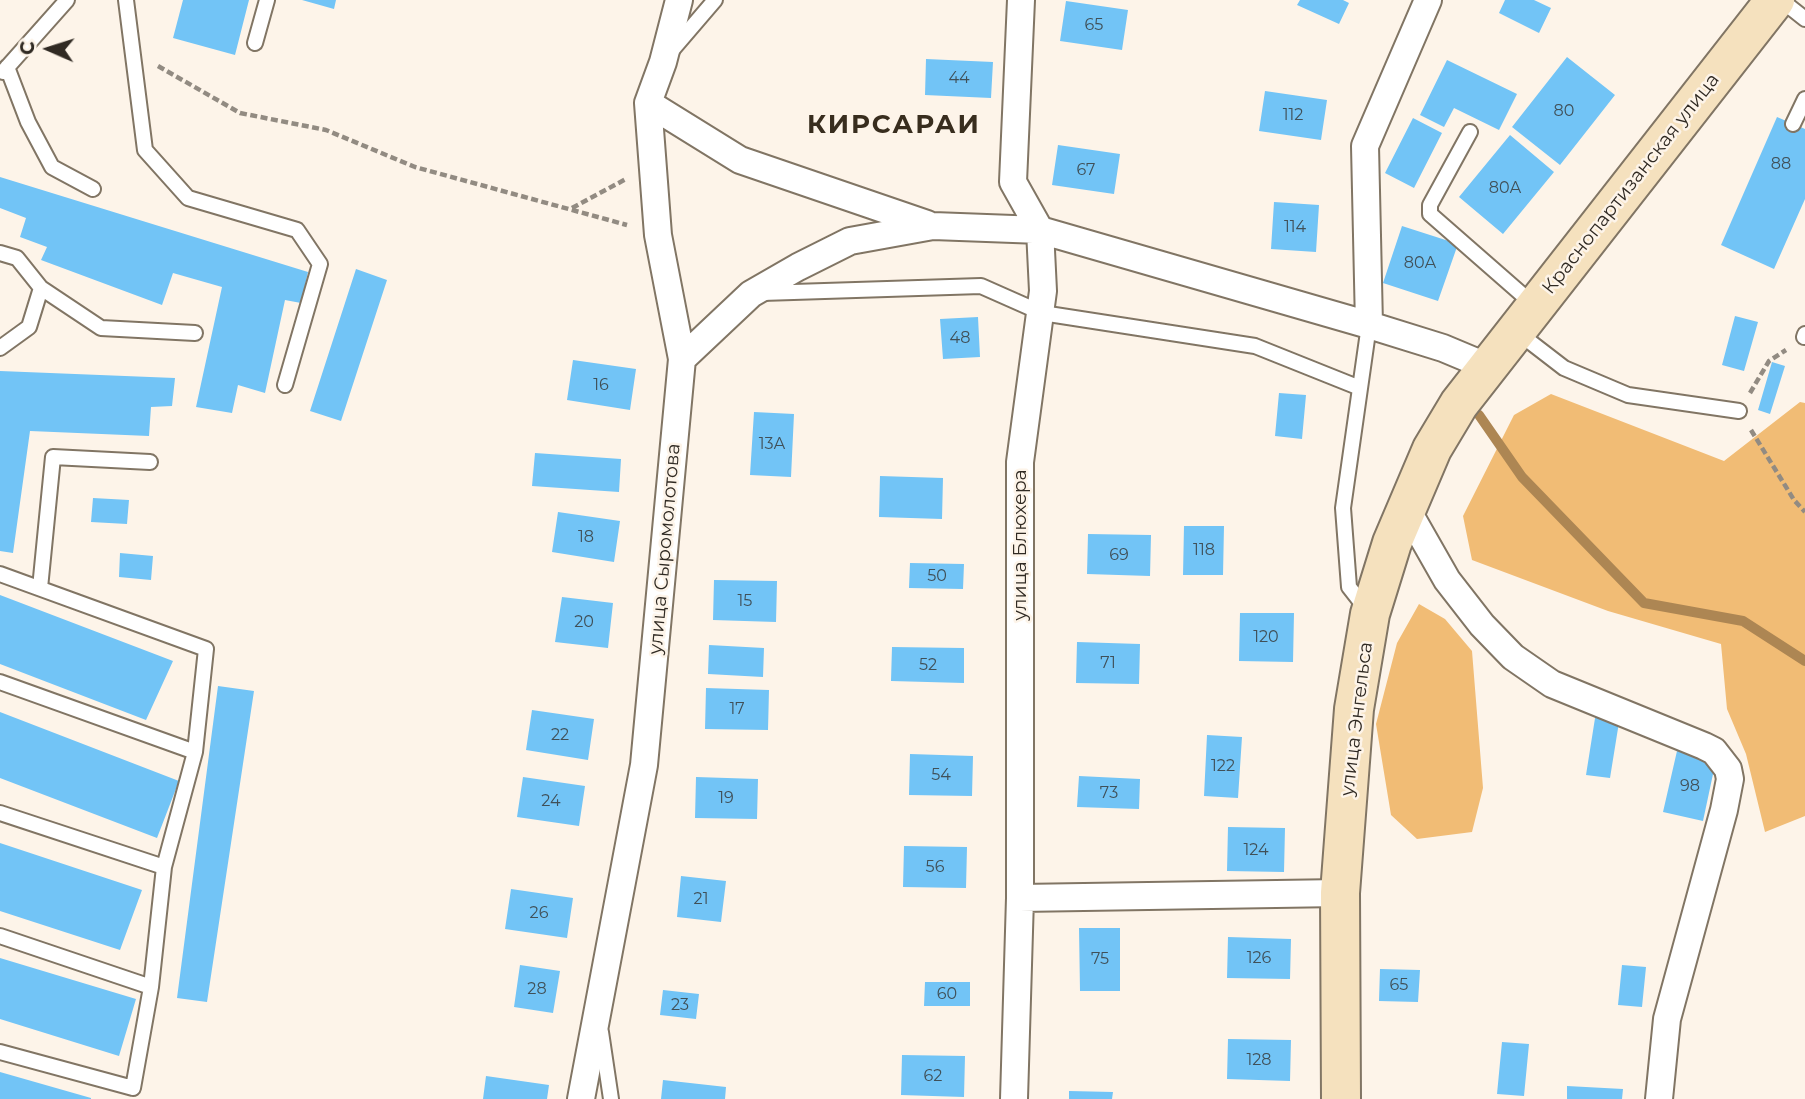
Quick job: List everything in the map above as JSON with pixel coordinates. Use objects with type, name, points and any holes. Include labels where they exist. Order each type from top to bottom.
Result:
[{"type":"main road","name":"Краснопартизанская улица","points":[[1486,366],[1775,0]]},
{"type":"main road","name":"улица Энгельса","points":[[1341,1099],[1340,893],[1354,709],[1370,614],[1392,543],[1432,449],[1486,366]]},
{"type":"street","name":"улица Сыромолотова","points":[[581,1099],[644,765],[682,359],[658,234],[648,103],[663,62],[679,0]]},
{"type":"street","name":"улица Блюхера","points":[[1014,1099],[1020,898],[1020,461],[1042,313],[1040,230],[1013,182],[1021,0]]},
{"type":"street","points":[[1369,325],[1365,146],[1420,8]]},
{"type":"street","points":[[648,103],[740,160],[933,226]]},
{"type":"street","points":[[682,359],[751,294],[850,241],[933,226],[1040,230],[1369,325],[1443,348],[1486,366]]},
{"type":"street","points":[[1406,508],[1447,580],[1482,625],[1513,657],[1552,684],[1714,751],[1728,769],[1730,779],[1724,810],[1667,1019],[1659,1099]]},
{"type":"street","points":[[1020,898],[1340,893]]},
{"type":"lane","points":[[67,0],[4,71],[52,167],[93,188]]},
{"type":"lane","points":[[126,0],[145,150],[188,198],[297,230],[320,264],[285,385]]},
{"type":"lane","points":[[255,43],[267,0]]},
{"type":"lane","points":[[663,62],[715,0]]},
{"type":"lane","points":[[1781,0],[1805,19]]},
{"type":"lane","points":[[1793,124],[1805,99]]},
{"type":"lane","points":[[1470,132],[1430,205],[1430,214],[1525,318],[1564,369],[1628,395],[1739,411]]},
{"type":"lane","points":[[0,253],[17,258],[41,288],[101,328],[195,333]]},
{"type":"lane","points":[[751,294],[981,286],[1042,313],[1255,346],[1360,388]]},
{"type":"lane","points":[[0,348],[29,327],[41,288]]},
{"type":"lane","points":[[1369,325],[1343,508],[1349,587],[1370,614]]},
{"type":"lane","points":[[40,588],[53,457],[150,463]]},
{"type":"lane","points":[[0,574],[206,649],[195,752],[164,867],[150,987],[133,1088],[0,1052]]},
{"type":"lane","points":[[0,682],[195,752]]},
{"type":"lane","points":[[0,813],[164,867]]},
{"type":"lane","points":[[0,936],[150,987]]},
{"type":"lane","points":[[598,1013],[611,1099]]},
{"type":"path","points":[[132,52],[240,113],[326,130],[415,167],[658,234]]},
{"type":"path","points":[[571,208],[652,164]]},
{"type":"path","points":[[1804,336],[1769,361],[1739,411],[1794,500],[1805,512]]},
{"type":"shaded area","points":[[1551,394],[1724,461],[1800,402],[1805,403],[1805,816],[1765,832],[1746,754],[1727,709],[1721,644],[1608,611],[1472,560],[1463,516],[1514,415]]},
{"type":"shaded area","points":[[1419,604],[1445,619],[1472,651],[1483,788],[1472,832],[1417,839],[1391,815],[1376,724],[1397,643]]},
{"type":"building","points":[[183,0],[249,0],[235,55],[173,38]]},
{"type":"building","points":[[302,0],[336,0],[334,9]]},
{"type":"building","points":[[1300,0],[1343,0],[1349,3],[1339,24],[1297,5]]},
{"type":"building","points":[[1505,0],[1534,0],[1551,8],[1539,33],[1499,13]]},
{"type":"building","points":[[1066,1],[1128,10],[1122,50],[1060,41]]},
{"type":"building","points":[[1567,57],[1615,95],[1560,165],[1512,127]]},
{"type":"building","points":[[926,59],[993,62],[991,98],[925,95]]},
{"type":"building","points":[[1447,60],[1517,94],[1499,130],[1454,108],[1444,127],[1420,115]]},
{"type":"building","points":[[1265,91],[1327,100],[1321,140],[1259,131]]},
{"type":"building","points":[[1777,117],[1805,129],[1805,199],[1774,269],[1721,245]]},
{"type":"building","points":[[1413,118],[1442,133],[1414,188],[1385,173]]},
{"type":"building","points":[[1510,135],[1554,172],[1503,234],[1459,197]]},
{"type":"building","points":[[1058,145],[1120,154],[1114,194],[1052,185]]},
{"type":"building","points":[[0,177],[308,272],[301,303],[285,300],[265,393],[238,385],[232,413],[196,407],[222,287],[173,273],[162,305],[41,260],[47,247],[20,237],[26,218],[0,208]]},
{"type":"building","points":[[1274,202],[1319,205],[1316,252],[1271,249]]},
{"type":"building","points":[[1402,226],[1458,244],[1438,301],[1383,283]]},
{"type":"building","points":[[356,269],[387,280],[341,421],[310,411]]},
{"type":"building","points":[[1735,316],[1758,322],[1744,371],[1722,365]]},
{"type":"building","points":[[978,317],[980,357],[943,359],[940,319]]},
{"type":"building","points":[[573,360],[636,369],[630,410],[567,400]]},
{"type":"building","points":[[1772,362],[1785,366],[1770,414],[1758,410]]},
{"type":"building","points":[[0,371],[175,378],[172,406],[151,407],[149,436],[30,431],[13,553],[0,551]]},
{"type":"building","points":[[1279,393],[1306,395],[1302,439],[1275,436]]},
{"type":"building","points":[[754,412],[794,414],[791,477],[750,475]]},
{"type":"building","points":[[535,453],[621,459],[619,492],[532,486]]},
{"type":"building","points":[[880,476],[943,478],[942,519],[879,517]]},
{"type":"building","points":[[93,498],[129,500],[127,524],[91,522]]},
{"type":"building","points":[[558,512],[620,521],[614,562],[552,552]]},
{"type":"building","points":[[1184,526],[1224,526],[1223,575],[1183,575]]},
{"type":"building","points":[[1088,534],[1151,535],[1150,576],[1087,574]]},
{"type":"building","points":[[120,553],[153,556],[151,580],[119,577]]},
{"type":"building","points":[[910,563],[964,564],[963,589],[909,588]]},
{"type":"building","points":[[714,580],[777,581],[776,622],[713,620]]},
{"type":"building","points":[[0,595],[173,661],[146,720],[0,664]]},
{"type":"building","points":[[562,597],[613,603],[608,648],[555,642]]},
{"type":"building","points":[[1240,613],[1294,613],[1293,662],[1239,661]]},
{"type":"building","points":[[1077,642],[1140,644],[1139,684],[1076,683]]},
{"type":"building","points":[[709,645],[764,648],[763,677],[708,674]]},
{"type":"building","points":[[892,647],[964,648],[964,683],[891,681]]},
{"type":"building","points":[[218,686],[254,691],[207,1002],[177,998]]},
{"type":"building","points":[[706,688],[769,690],[768,730],[705,729]]},
{"type":"building","points":[[532,710],[594,719],[588,760],[526,750]]},
{"type":"building","points":[[0,712],[179,781],[157,838],[0,778]]},
{"type":"building","points":[[1596,712],[1620,716],[1610,778],[1586,775]]},
{"type":"building","points":[[1207,735],[1242,737],[1238,798],[1204,796]]},
{"type":"building","points":[[1677,751],[1716,760],[1703,821],[1663,812]]},
{"type":"building","points":[[910,754],[973,756],[972,796],[909,795]]},
{"type":"building","points":[[1079,776],[1140,779],[1139,809],[1077,807]]},
{"type":"building","points":[[523,777],[585,786],[579,826],[517,817]]},
{"type":"building","points":[[696,777],[758,779],[757,819],[695,818]]},
{"type":"building","points":[[1228,827],[1285,828],[1284,872],[1227,871]]},
{"type":"building","points":[[0,843],[142,890],[120,950],[0,911]]},
{"type":"building","points":[[904,846],[967,847],[966,888],[903,887]]},
{"type":"building","points":[[681,876],[726,881],[721,922],[677,917]]},
{"type":"building","points":[[511,889],[573,898],[567,938],[505,929]]},
{"type":"building","points":[[1079,928],[1120,928],[1120,991],[1080,991]]},
{"type":"building","points":[[1228,937],[1291,939],[1290,979],[1227,978]]},
{"type":"building","points":[[0,958],[136,999],[119,1056],[0,1019]]},
{"type":"building","points":[[520,965],[560,971],[553,1013],[514,1007]]},
{"type":"building","points":[[1622,965],[1646,967],[1642,1007],[1618,1005]]},
{"type":"building","points":[[1380,969],[1420,970],[1418,1002],[1379,1001]]},
{"type":"building","points":[[925,982],[970,982],[970,1006],[924,1006]]},
{"type":"building","points":[[663,990],[699,994],[696,1019],[660,1015]]},
{"type":"building","points":[[1228,1039],[1291,1040],[1290,1081],[1227,1079]]},
{"type":"building","points":[[1502,1042],[1529,1044],[1524,1096],[1497,1094]]},
{"type":"building","points":[[902,1055],[965,1056],[964,1097],[901,1095]]},
{"type":"building","points":[[0,1072],[91,1098],[91,1099],[0,1099]]},
{"type":"building","points":[[486,1076],[549,1085],[547,1099],[483,1099]]},
{"type":"building","points":[[663,1080],[726,1087],[725,1099],[661,1099]]},
{"type":"building","points":[[1567,1086],[1623,1089],[1622,1099],[1567,1099]]},
{"type":"building","points":[[1069,1091],[1113,1092],[1112,1099],[1069,1099]]},
{"type":"waterway","points":[[1479,415],[1522,477],[1644,603],[1743,621],[1805,661]]},
{"type":"district","name":"КИРСАРАИ","points":[[894,125]]}]
